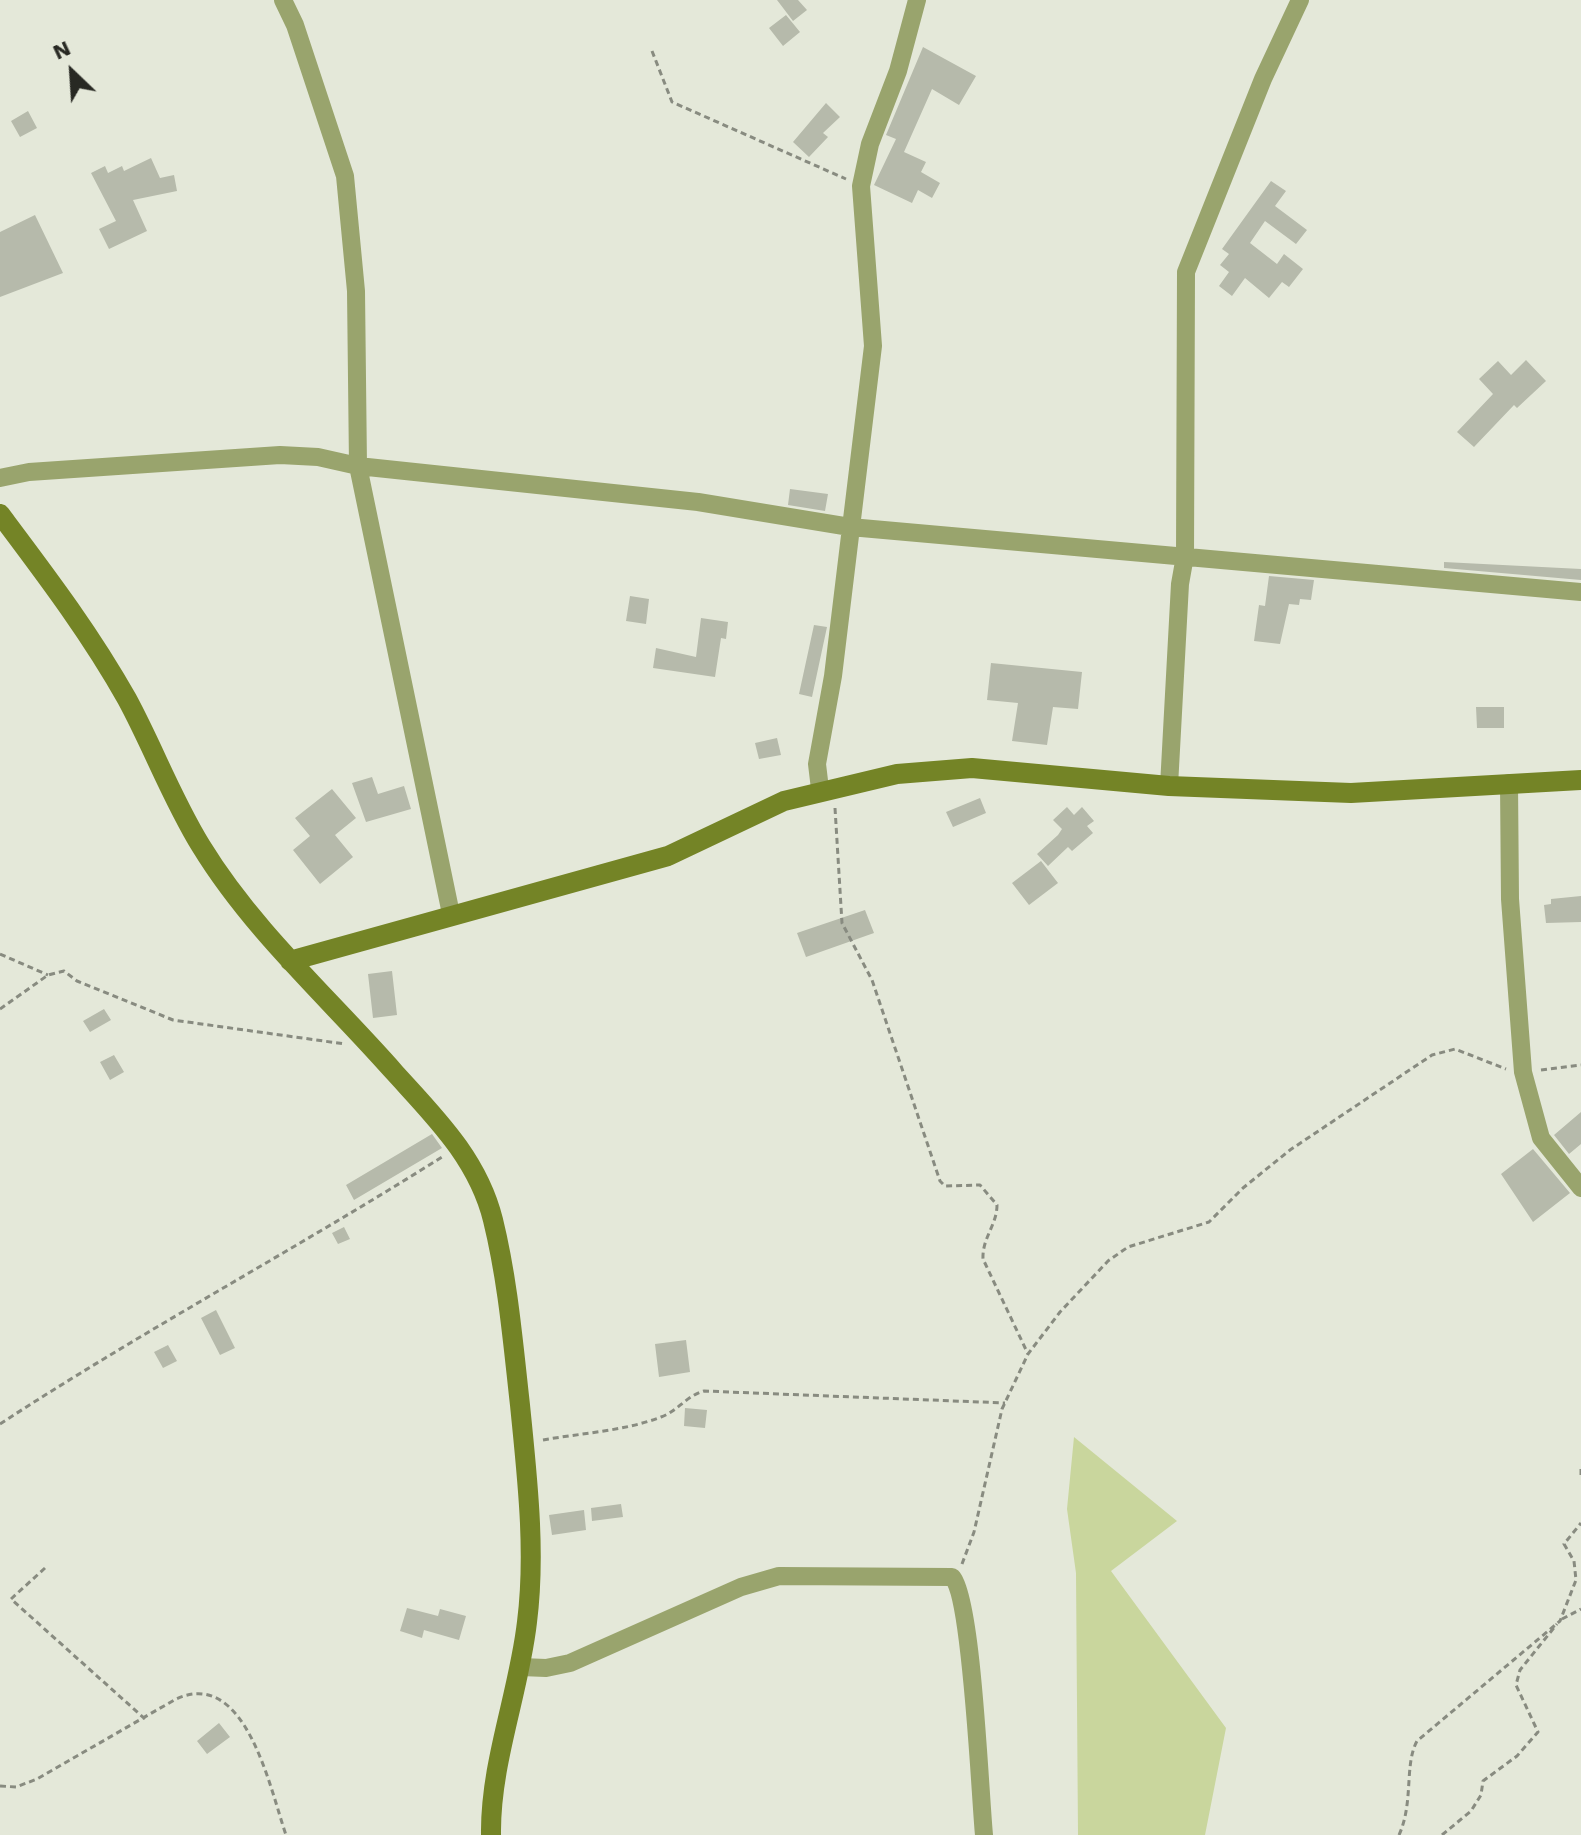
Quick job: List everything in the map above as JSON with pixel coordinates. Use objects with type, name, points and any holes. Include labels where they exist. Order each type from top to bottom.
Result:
[{"type":"street","points":[[283,0],[299,38],[345,176],[356,291],[358,466],[451,914]]},
{"type":"street","points":[[827,788],[817,764],[833,676],[873,346],[861,186],[870,144],[898,71],[917,0]]},
{"type":"street","points":[[1169,786],[1180,584],[1185,556],[1186,272],[1263,79],[1300,0]]},
{"type":"street","points":[[0,478],[29,472],[280,455],[318,457],[358,466],[698,502],[850,527],[1581,592]]},
{"type":"street","points":[[0,514],[101,654],[200,845],[255,921],[430,1109],[459,1146],[486,1196],[493,1218],[511,1318],[524,1443],[529,1551],[528,1617],[521,1667],[495,1787],[491,1835]]},
{"type":"street","points":[[290,961],[668,856],[784,801],[827,788],[897,774],[972,768],[1169,786],[1351,793],[1581,780]]},
{"type":"street","points":[[1509,783],[1510,899],[1523,1072],[1541,1138],[1581,1188]]},
{"type":"street","points":[[521,1667],[546,1668],[570,1663],[741,1587],[779,1576],[952,1577],[959,1584],[968,1642],[984,1835]]},
{"type":"path","points":[[652,51],[672,102],[861,186]]},
{"type":"path","points":[[827,788],[842,923],[872,980],[940,1181],[945,1186],[980,1185],[997,1205],[997,1218],[982,1245],[983,1259],[1028,1354]]},
{"type":"path","points":[[0,954],[48,975]]},
{"type":"path","points":[[0,1009],[48,975],[64,971],[77,981],[173,1020],[337,1044],[369,1043]]},
{"type":"path","points":[[952,1577],[962,1565],[974,1532],[1005,1403],[1028,1354],[1046,1327],[1120,1252],[1138,1242],[1176,1234],[1209,1222],[1290,1150],[1432,1055],[1455,1049],[1505,1069],[1523,1072],[1581,1065]]},
{"type":"path","points":[[0,1424],[121,1345],[223,1291],[459,1146]]},
{"type":"path","points":[[524,1443],[643,1423],[669,1414],[689,1397],[704,1391],[1005,1403]]},
{"type":"path","points":[[1581,1469],[1581,1476]]},
{"type":"path","points":[[1442,1835],[1471,1811],[1481,1795],[1483,1781],[1517,1756],[1538,1732],[1516,1685],[1520,1670],[1560,1621],[1576,1580],[1574,1561],[1564,1544],[1581,1523]]},
{"type":"path","points":[[45,1568],[11,1599],[145,1719]]},
{"type":"path","points":[[1399,1835],[1407,1816],[1411,1751],[1417,1741],[1560,1621],[1581,1609]]},
{"type":"path","points":[[0,1786],[16,1787],[37,1779],[195,1691],[208,1693],[237,1715],[253,1739],[286,1835]]},
{"type":"green space","points":[[1074,1437],[1177,1521],[1111,1571],[1226,1728],[1205,1835],[1078,1835],[1076,1573],[1067,1509]]},
{"type":"building","points":[[777,0],[798,0],[807,10],[793,21]]},
{"type":"building","points":[[786,15],[800,32],[783,46],[769,28]]},
{"type":"building","points":[[923,47],[976,76],[959,105],[932,89],[904,152],[926,162],[921,172],[940,183],[932,198],[918,190],[912,203],[874,185],[896,139],[886,135]]},
{"type":"building","points":[[826,103],[840,117],[823,133],[828,137],[809,157],[793,142]]},
{"type":"building","points":[[28,111],[37,128],[20,137],[11,121]]},
{"type":"building","points":[[151,158],[160,178],[174,175],[177,191],[133,200],[147,231],[109,249],[99,229],[116,221],[91,173],[105,166],[108,173],[122,166],[124,171]]},
{"type":"building","points":[[1271,181],[1286,191],[1275,206],[1307,230],[1296,244],[1265,221],[1250,243],[1277,264],[1284,254],[1303,269],[1289,287],[1282,282],[1269,298],[1245,278],[1232,296],[1219,286],[1229,272],[1220,265],[1229,254],[1222,249]]},
{"type":"building","points":[[35,215],[63,273],[0,297],[0,232]]},
{"type":"building","points":[[1526,360],[1546,381],[1517,408],[1514,405],[1474,447],[1457,432],[1493,394],[1479,379],[1498,361],[1511,375]]},
{"type":"building","points":[[790,489],[828,494],[825,511],[788,505]]},
{"type":"building","points":[[1444,562],[1581,569],[1581,580],[1444,568]]},
{"type":"building","points":[[1269,576],[1314,580],[1311,600],[1300,599],[1299,605],[1289,604],[1280,644],[1254,641],[1259,605],[1265,606]]},
{"type":"building","points":[[630,596],[649,599],[646,624],[626,621]]},
{"type":"building","points":[[701,618],[728,622],[726,639],[721,638],[715,677],[653,668],[656,648],[696,657]]},
{"type":"building","points":[[814,625],[827,627],[812,697],[799,694]]},
{"type":"building","points":[[991,663],[1082,672],[1078,709],[1053,707],[1047,745],[1012,741],[1018,703],[987,700]]},
{"type":"building","points":[[1476,707],[1504,707],[1504,728],[1477,728]]},
{"type":"building","points":[[777,738],[781,755],[759,759],[755,743]]},
{"type":"building","points":[[372,777],[378,794],[404,786],[411,809],[366,822],[352,783]]},
{"type":"building","points":[[332,789],[356,818],[335,835],[353,857],[320,884],[293,850],[310,836],[295,818]]},
{"type":"building","points":[[980,798],[986,813],[953,827],[946,812]]},
{"type":"building","points":[[1067,807],[1074,815],[1082,807],[1094,821],[1087,826],[1093,833],[1072,851],[1068,847],[1048,866],[1037,854],[1062,829],[1053,820]]},
{"type":"building","points":[[1041,861],[1058,883],[1029,905],[1012,883]]},
{"type":"building","points":[[1581,896],[1581,922],[1546,923],[1544,905],[1551,904],[1551,899]]},
{"type":"building","points":[[865,910],[874,933],[806,957],[797,933]]},
{"type":"building","points":[[392,971],[397,1015],[373,1018],[368,974]]},
{"type":"building","points":[[104,1009],[111,1020],[90,1032],[83,1021]]},
{"type":"building","points":[[114,1055],[124,1072],[110,1080],[100,1062]]},
{"type":"building","points":[[1581,1112],[1581,1144],[1569,1154],[1554,1135]]},
{"type":"building","points":[[432,1134],[442,1148],[354,1200],[346,1185]]},
{"type":"building","points":[[1533,1149],[1570,1193],[1533,1222],[1501,1174]]},
{"type":"building","points":[[344,1227],[350,1239],[338,1244],[332,1233]]},
{"type":"building","points":[[216,1310],[235,1348],[220,1355],[201,1318]]},
{"type":"building","points":[[686,1340],[690,1372],[659,1377],[655,1344]]},
{"type":"building","points":[[168,1345],[177,1361],[163,1368],[154,1352]]},
{"type":"building","points":[[685,1408],[707,1410],[705,1428],[684,1426]]},
{"type":"building","points":[[621,1504],[623,1517],[592,1521],[591,1508]]},
{"type":"building","points":[[584,1510],[586,1530],[552,1535],[549,1515]]},
{"type":"building","points":[[407,1608],[438,1616],[440,1609],[466,1616],[459,1640],[424,1630],[422,1638],[400,1631]]},
{"type":"building","points":[[219,1723],[230,1737],[207,1754],[197,1741]]}]
